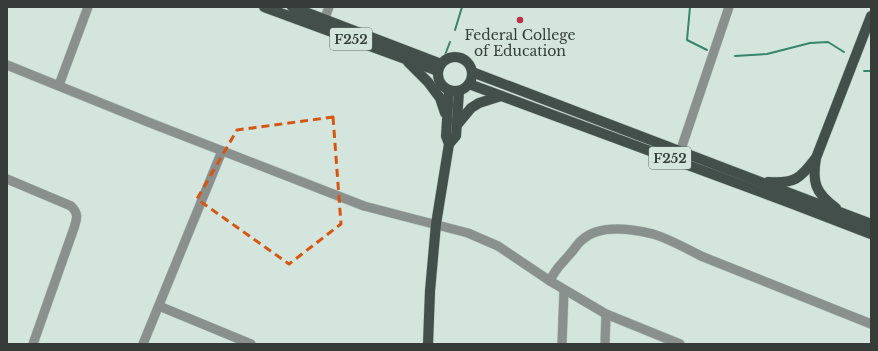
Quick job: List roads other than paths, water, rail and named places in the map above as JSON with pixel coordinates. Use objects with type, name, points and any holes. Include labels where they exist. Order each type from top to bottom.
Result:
[{"type":"main road","name":"F252","points":[[264,7],[323,24],[440,68]]},
{"type":"main road","name":"F252","points":[[292,7],[323,24],[405,60],[440,68]]},
{"type":"main road","points":[[844,214],[825,199],[816,184],[814,172],[816,158],[871,16]]},
{"type":"main road","points":[[451,57],[460,57],[467,61],[472,72],[469,84],[454,90],[441,83],[440,68],[451,57]]},
{"type":"main road","points":[[405,60],[428,82],[440,98],[447,119]]},
{"type":"main road","name":"F252","points":[[472,72],[871,224]]},
{"type":"main road","name":"F252","points":[[469,84],[871,234]]},
{"type":"main road","points":[[428,344],[430,291],[436,224],[449,144],[446,136],[447,119],[454,90]]},
{"type":"main road","points":[[449,144],[456,136],[457,125],[454,90]]},
{"type":"main road","points":[[457,125],[475,105],[501,96]]},
{"type":"main road","points":[[754,179],[781,182],[794,180],[804,174],[816,158]]},
{"type":"street","points":[[59,85],[88,7]]},
{"type":"street","points":[[323,24],[329,7]]},
{"type":"street","points":[[680,152],[729,7]]},
{"type":"street","points":[[7,65],[364,206],[468,233],[498,246],[564,290],[606,314],[680,344]]},
{"type":"street","points":[[143,344],[222,151]]},
{"type":"street","points":[[7,179],[71,206],[76,211],[77,218],[74,228],[33,344]]},
{"type":"street","points":[[550,281],[556,269],[582,239],[598,230],[616,228],[653,234],[676,243],[701,256],[871,324]]},
{"type":"street","points":[[562,344],[564,290]]},
{"type":"street","points":[[159,306],[252,344]]},
{"type":"street","points":[[605,344],[606,314]]},
{"type":"waterway","points":[[455,30],[462,7]]},
{"type":"waterway","points":[[690,7],[687,40],[707,50]]},
{"type":"waterway","points":[[445,55],[450,42]]},
{"type":"waterway","points":[[735,56],[767,54],[810,43],[828,42],[844,52]]},
{"type":"waterway","points":[[864,71],[871,71]]},
{"type":"place","name":"Federal College of Education","points":[[520,20]]}]
